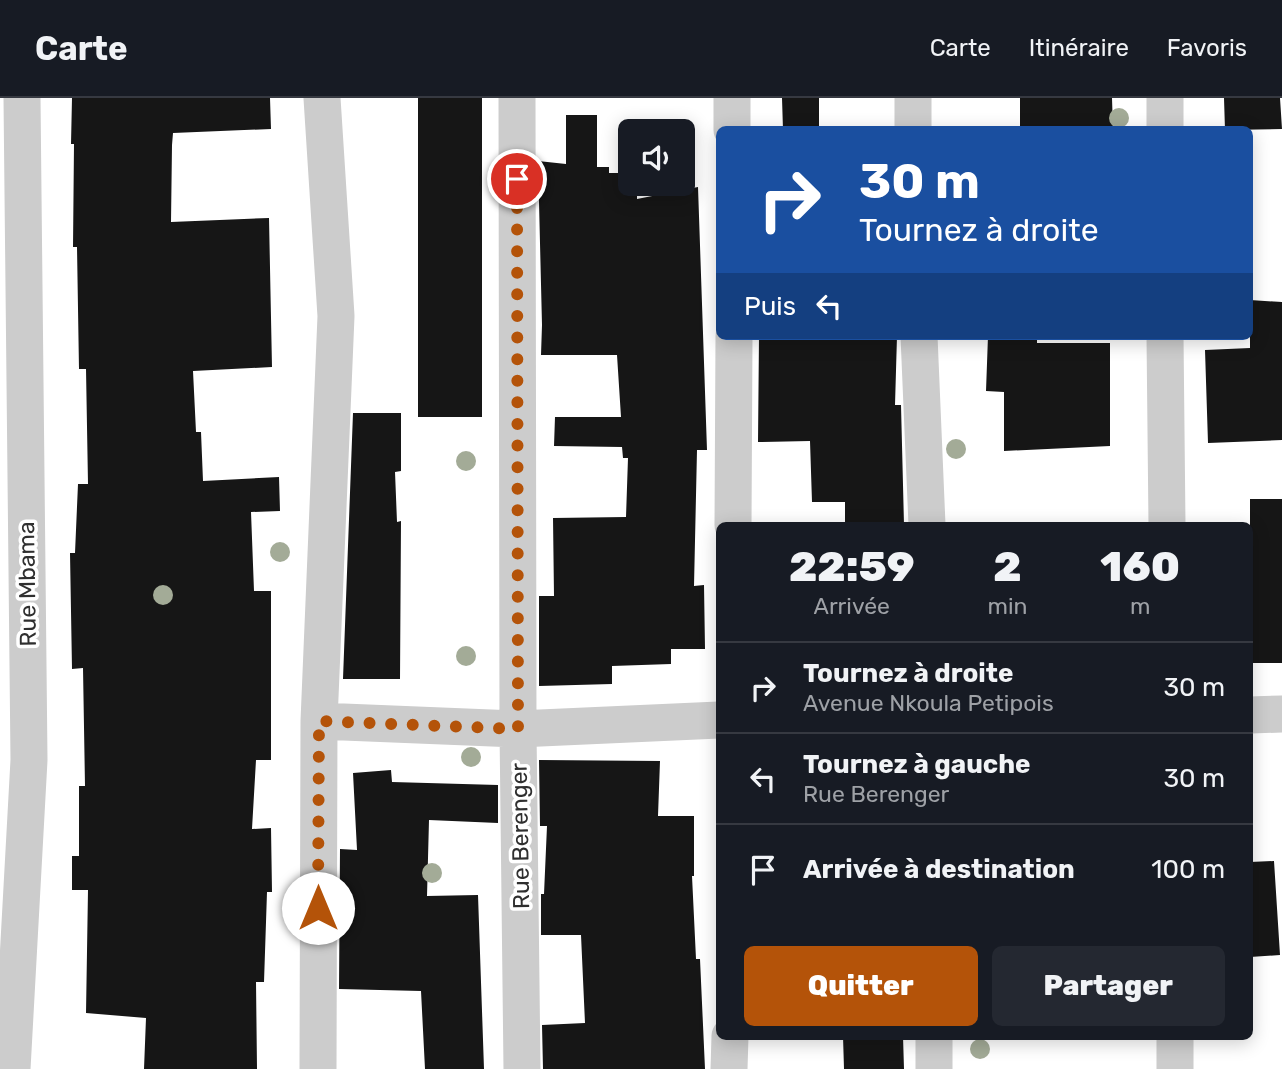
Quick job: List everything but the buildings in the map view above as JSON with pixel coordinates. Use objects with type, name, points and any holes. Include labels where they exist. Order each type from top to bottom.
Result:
[{"type":"street","name":"Rue Mbama","points":[[12,1069],[29,760],[22,98]]},
{"type":"street","points":[[318,1069],[319,721],[336,316],[322,98]]},
{"type":"street","name":"Rue Berenger","points":[[517,98],[518,729],[523,1069]]},
{"type":"street","points":[[732,98],[732,126]]},
{"type":"street","points":[[913,98],[914,126]]},
{"type":"street","points":[[1165,98],[1165,126]]},
{"type":"street","points":[[733,340],[733,522]]},
{"type":"street","points":[[919,340],[927,522]]},
{"type":"street","points":[[1165,340],[1167,522]]},
{"type":"street","points":[[1253,715],[1282,714]]},
{"type":"street","points":[[319,721],[518,729],[716,720]]},
{"type":"street","points":[[730,1040],[730,1069]]},
{"type":"street","points":[[934,1040],[934,1069]]},
{"type":"street","points":[[1175,1040],[1175,1069]]},
{"type":"route","points":[[318,908],[319,721],[518,729],[517,179]]}]
